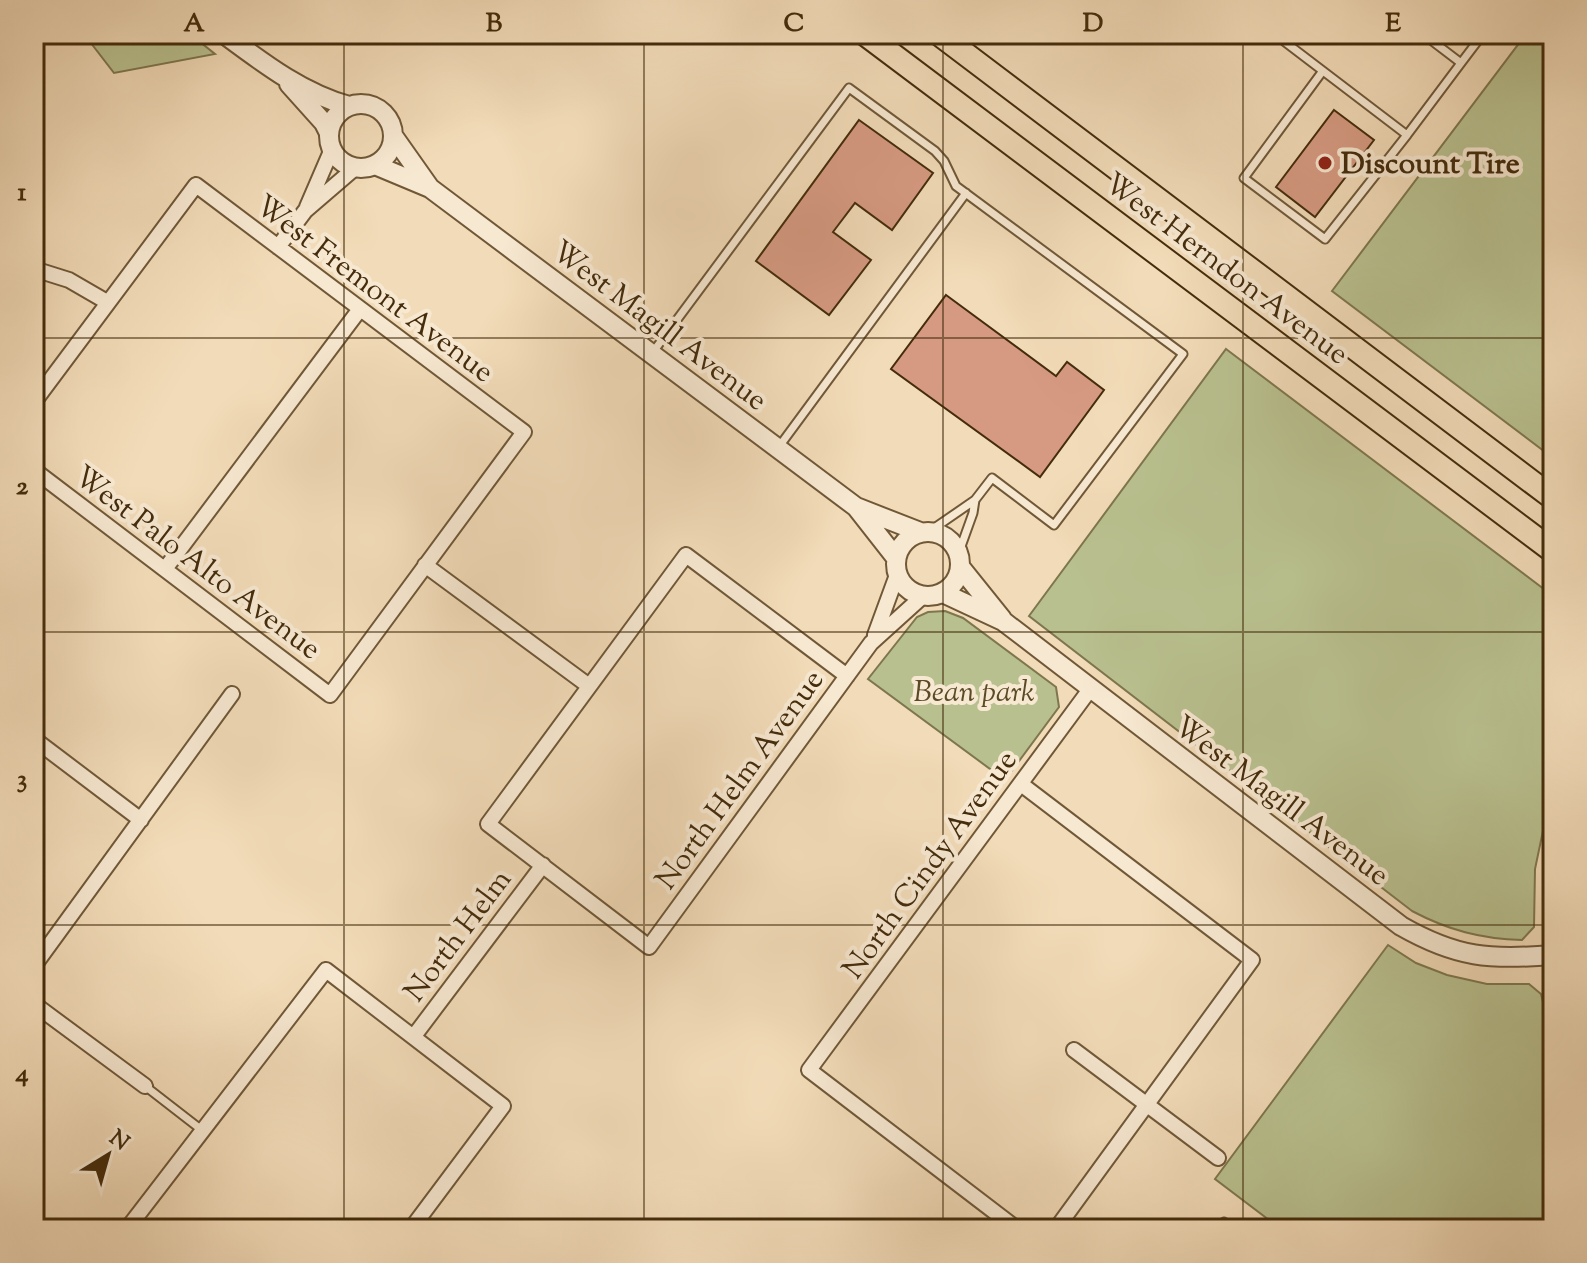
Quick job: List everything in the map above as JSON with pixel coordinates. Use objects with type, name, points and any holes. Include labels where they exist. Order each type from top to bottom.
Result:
[{"type":"main road","name":"West Herndon Avenue","points":[[865,34],[1553,551]]},
{"type":"main road","name":"West Herndon Avenue","points":[[939,34],[1553,498]]},
{"type":"street","points":[[224,34],[282,76],[332,101],[349,106],[362,104],[374,107],[385,114],[391,125],[394,137],[390,149],[375,165],[355,168],[305,211],[278,247]]},
{"type":"street","points":[[282,76],[324,123],[346,164],[355,168]]},
{"type":"street","points":[[305,211],[331,141],[333,122],[349,106]]},
{"type":"street","name":"West Magill Avenue","points":[[394,137],[430,188]]},
{"type":"street","name":"West Magill Avenue","points":[[375,165],[430,188],[856,507],[925,531]]},
{"type":"street","name":"West Fremont Avenue","points":[[107,302],[196,185],[524,432],[425,565]]},
{"type":"street","points":[[34,269],[69,280],[107,302],[34,402]]},
{"type":"street","points":[[165,569],[360,309]]},
{"type":"street","name":"West Palo Alto Avenue","points":[[34,470],[330,695],[425,565]]},
{"type":"street","name":"West Magill Avenue","points":[[856,507],[897,566]]},
{"type":"street","points":[[925,531],[950,539],[960,560],[955,583],[943,593],[923,596],[912,592],[897,566],[900,547],[909,538],[925,531]]},
{"type":"street","points":[[543,865],[488,824],[686,555],[847,676]]},
{"type":"street","name":"West Magill Avenue","points":[[960,560],[1003,621]]},
{"type":"street","points":[[425,565],[589,686]]},
{"type":"street","name":"North Helm Avenue","points":[[871,643],[897,566]]},
{"type":"street","name":"West Magill Avenue","points":[[943,593],[1003,621],[1401,926],[1423,939],[1474,956],[1502,959],[1553,955]]},
{"type":"street","name":"North Helm Avenue","points":[[543,865],[649,947],[871,643],[923,596]]},
{"type":"street","name":"North Cindy Avenue","points":[[1017,1229],[809,1070],[1091,688]]},
{"type":"street","points":[[34,966],[232,694]]},
{"type":"street","points":[[34,739],[141,820]]},
{"type":"street","points":[[1021,784],[1252,960],[1056,1229]]},
{"type":"street","name":"North Helm","points":[[414,1036],[543,865]]},
{"type":"street","points":[[127,1229],[326,970],[503,1106],[411,1229]]},
{"type":"street","points":[[34,1004],[145,1086]]},
{"type":"street","points":[[1074,1050],[1218,1158]]},
{"type":"lane","points":[[1291,34],[1285,42],[1407,135]]},
{"type":"lane","points":[[1423,34],[1461,63]]},
{"type":"lane","points":[[1322,72],[1244,178],[1325,239],[1483,34]]},
{"type":"lane","points":[[652,354],[849,88],[935,151],[944,161],[951,178],[966,193],[1183,354],[1054,525],[992,478],[975,500],[925,531]]},
{"type":"lane","points":[[778,448],[966,193]]},
{"type":"lane","points":[[960,560],[975,500]]},
{"type":"lane","points":[[145,1086],[204,1131]]},
{"type":"lane","points":[[1224,1222],[1233,1229]]},
{"type":"green space","points":[[84,34],[190,34],[215,54],[114,73]]},
{"type":"green space","points":[[1526,34],[1553,34],[1553,458],[1332,291]]},
{"type":"green space","points":[[1226,349],[1553,596],[1553,783],[1535,869],[1534,927],[1522,940],[1465,932],[1412,911],[1029,616]]},
{"type":"green space","name":"Bean park","points":[[945,611],[963,618],[1056,687],[1059,707],[1005,780],[868,679],[917,617],[928,612]]},
{"type":"green space","points":[[1388,945],[1416,963],[1447,975],[1487,984],[1529,984],[1541,994],[1553,1043],[1553,1229],[1281,1229],[1215,1179]]},
{"type":"building","name":"Discount Tire","points":[[1334,110],[1374,140],[1315,217],[1276,187]]},
{"type":"building","points":[[859,120],[933,173],[892,230],[855,203],[833,232],[871,260],[829,315],[756,261]]},
{"type":"building","points":[[946,295],[1056,376],[1067,362],[1104,390],[1040,477],[891,369]]},
{"type":"place","name":"Discount Tire","points":[[1325,163]]}]
